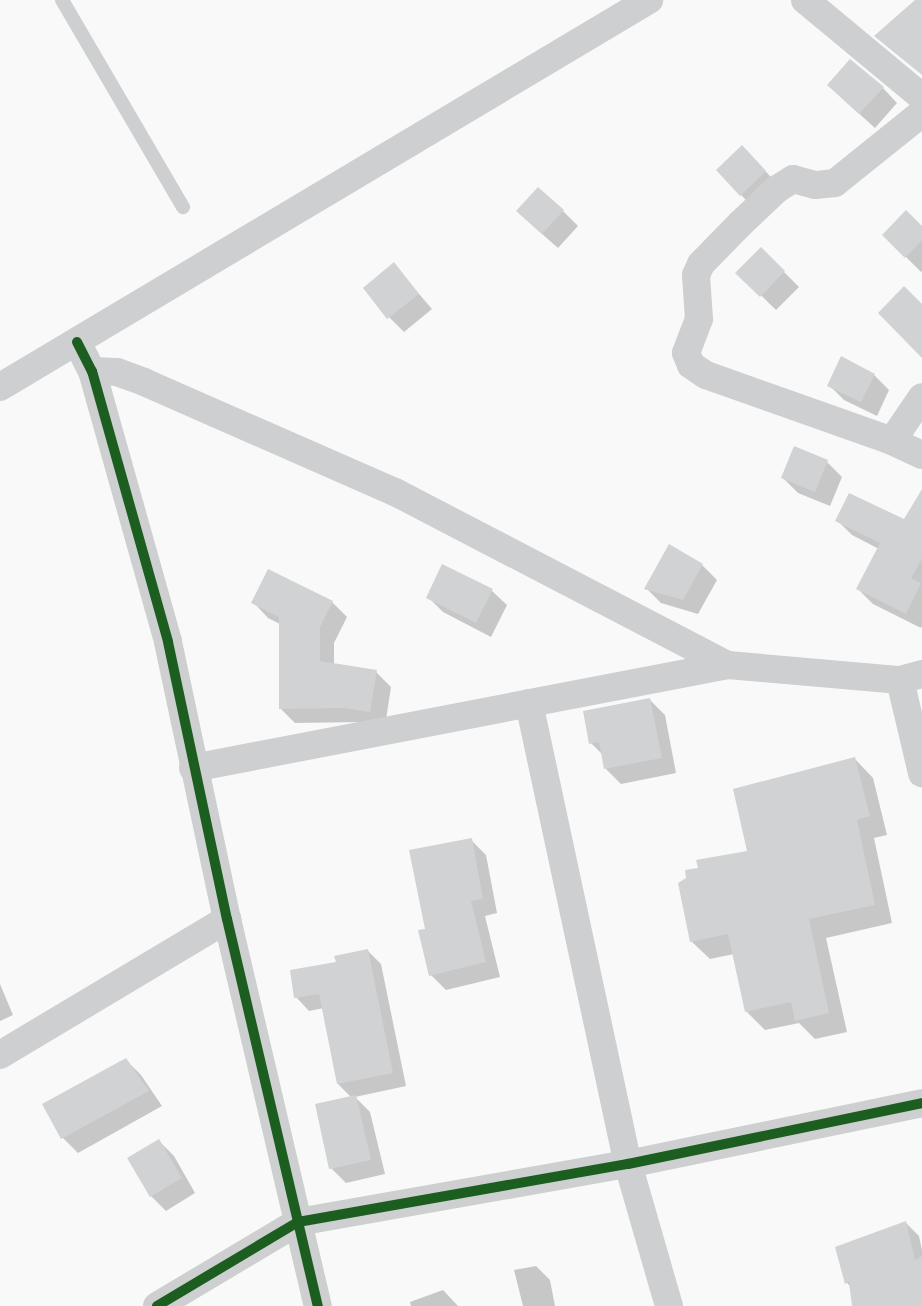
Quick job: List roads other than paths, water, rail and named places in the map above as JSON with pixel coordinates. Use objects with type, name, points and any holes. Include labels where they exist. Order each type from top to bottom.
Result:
[{"type":"street","points":[[0,387],[649,0]]},
{"type":"street","points":[[805,0],[922,97]]},
{"type":"street","points":[[922,113],[835,183],[815,184],[793,179],[777,189],[741,223],[701,264],[696,275],[699,319],[687,353],[691,365],[706,375],[892,441],[922,455]]},
{"type":"street","points":[[76,342],[92,371],[168,642],[227,919],[318,1306]]},
{"type":"street","points":[[92,371],[117,372],[144,382],[395,492],[728,664]]},
{"type":"street","points":[[892,441],[922,397]]},
{"type":"street","points":[[193,768],[728,664],[911,677],[922,773]]},
{"type":"street","points":[[529,703],[628,1164],[669,1306]]},
{"type":"street","points":[[0,1055],[227,919]]},
{"type":"street","points":[[157,1306],[298,1222],[628,1164],[922,1103]]},
{"type":"lane","points":[[62,0],[183,208]]}]
